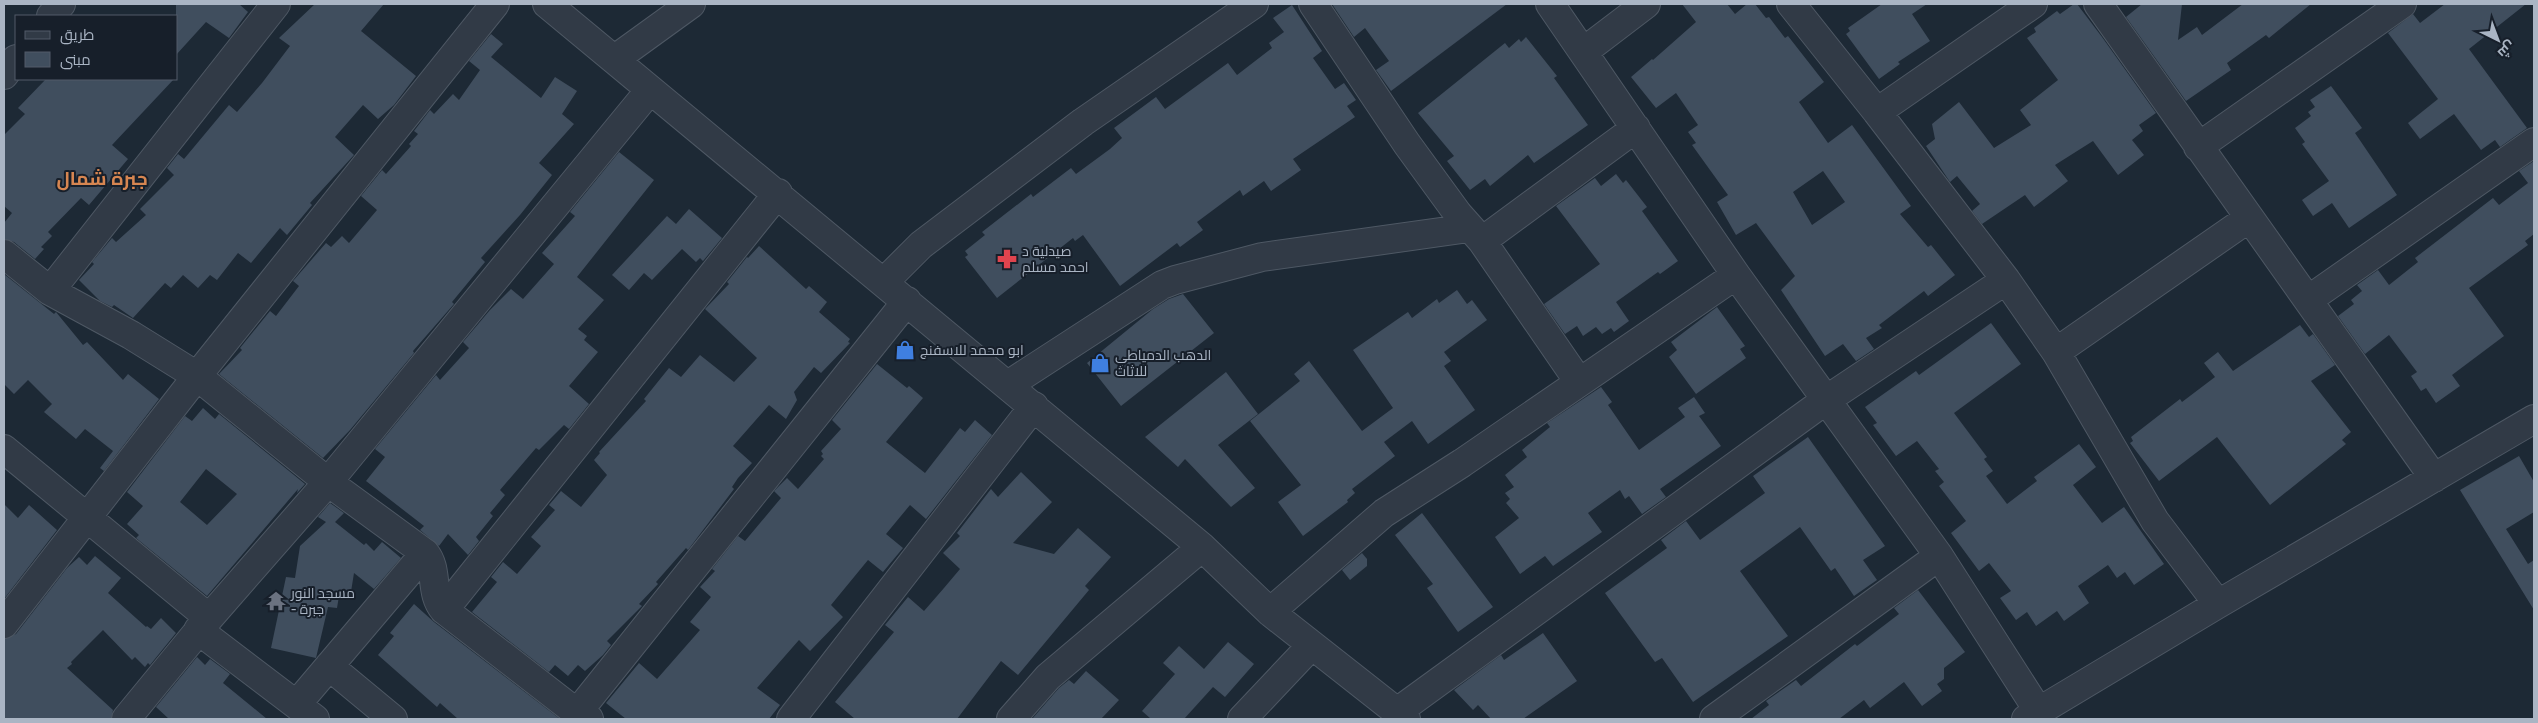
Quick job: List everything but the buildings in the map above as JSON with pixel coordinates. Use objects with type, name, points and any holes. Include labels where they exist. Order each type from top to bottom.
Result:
[{"type":"street","points":[[52,15],[61,4]]},
{"type":"street","points":[[50,291],[276,4]]},
{"type":"street","points":[[5,622],[197,376],[495,4]]},
{"type":"street","points":[[547,4],[778,193],[1202,547],[1270,612],[1401,715],[1826,400],[2006,280]]},
{"type":"street","points":[[615,59],[691,4]]},
{"type":"street","points":[[884,282],[921,245],[1084,122],[1254,4]]},
{"type":"street","points":[[1313,4],[1407,144],[1475,234],[1579,382]]},
{"type":"street","points":[[1550,4],[1736,275],[1939,556],[2033,716],[2218,604],[2534,419]]},
{"type":"street","points":[[1583,52],[1646,4]]},
{"type":"street","points":[[1791,4],[2006,280],[2056,352],[2155,521],[2218,604]]},
{"type":"street","points":[[1877,112],[2033,4]]},
{"type":"street","points":[[2098,4],[2434,478]]},
{"type":"street","points":[[2198,147],[2402,4]]},
{"type":"street","points":[[4,75],[15,60]]},
{"type":"street","points":[[135,716],[203,624],[328,482],[650,90]]},
{"type":"street","points":[[1008,385],[1162,285],[1175,280],[1262,257],[1475,234],[1636,128]]},
{"type":"street","points":[[2308,300],[2534,142]]},
{"type":"street","points":[[444,610],[778,193]]},
{"type":"street","points":[[2056,352],[2249,218]]},
{"type":"street","points":[[4,254],[50,291],[131,335],[197,376],[328,482],[425,553],[433,568],[435,597],[444,610],[583,716],[907,301]]},
{"type":"street","points":[[1270,612],[1384,513],[1462,463],[1736,275]]},
{"type":"street","points":[[791,719],[1034,406]]},
{"type":"street","points":[[4,449],[87,518],[203,624],[306,712],[329,666],[425,553]]},
{"type":"street","points":[[1012,719],[1048,677],[1202,547]]},
{"type":"street","points":[[1714,719],[1939,556]]},
{"type":"street","points":[[1242,719],[1311,646]]},
{"type":"street","points":[[329,666],[393,719]]},
{"type":"place","name":"صيدلية د احمد مسلم","points":[[1007,259]]},
{"type":"place","name":"ابو محمد للاسفنج","points":[[905,350]]},
{"type":"place","name":"الدهب الدمياطي للاثاث","points":[[1100,363]]},
{"type":"place","name":"مسجد النور - جبرة","points":[[276,601]]},
{"type":"district","name":"جبرة شمال","points":[[102,178]]}]
